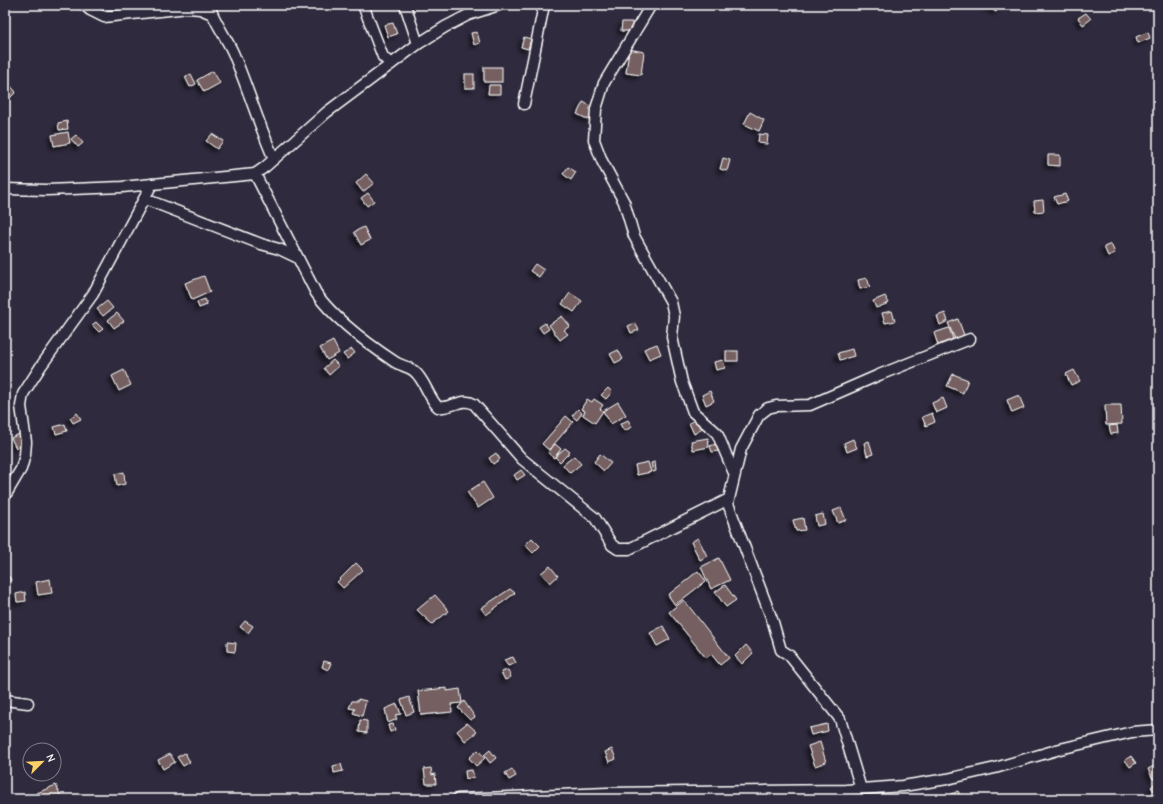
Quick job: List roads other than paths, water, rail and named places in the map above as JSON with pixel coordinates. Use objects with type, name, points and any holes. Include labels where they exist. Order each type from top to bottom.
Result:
[{"type":"street","points":[[84,5],[90,10],[104,17],[188,8],[210,10],[227,39],[250,94],[262,134],[274,159]]},
{"type":"street","points":[[363,5],[383,57],[391,64]]},
{"type":"street","points":[[405,5],[418,44]]},
{"type":"street","points":[[5,189],[46,190],[122,187],[255,174],[327,112],[418,44],[468,15],[499,5]]},
{"type":"street","points":[[524,104],[544,5]]},
{"type":"street","points":[[651,5],[604,83],[596,109],[594,140],[602,161],[624,202],[634,236],[671,302],[674,316],[672,337],[682,382],[693,412],[717,432],[734,473]]},
{"type":"street","points":[[255,174],[316,293],[325,306],[347,327],[397,364],[410,368],[416,372],[438,407],[443,408],[463,401],[470,401],[474,404],[522,459],[595,518],[608,540],[618,549],[629,549],[727,500],[730,496],[734,473],[741,449],[759,415],[763,411],[776,406],[810,405],[970,338]]},
{"type":"street","points":[[5,496],[21,468],[25,455],[26,442],[21,406],[23,394],[108,270],[131,222],[152,184]]},
{"type":"street","points":[[145,199],[261,244],[279,249],[298,258]]},
{"type":"street","points":[[727,500],[773,622],[781,650],[788,655],[840,719],[861,789]]},
{"type":"street","points":[[5,700],[28,703]]},
{"type":"street","points":[[458,799],[607,793],[861,789],[903,786],[947,779],[995,768],[1060,749],[1132,732],[1158,730]]}]
